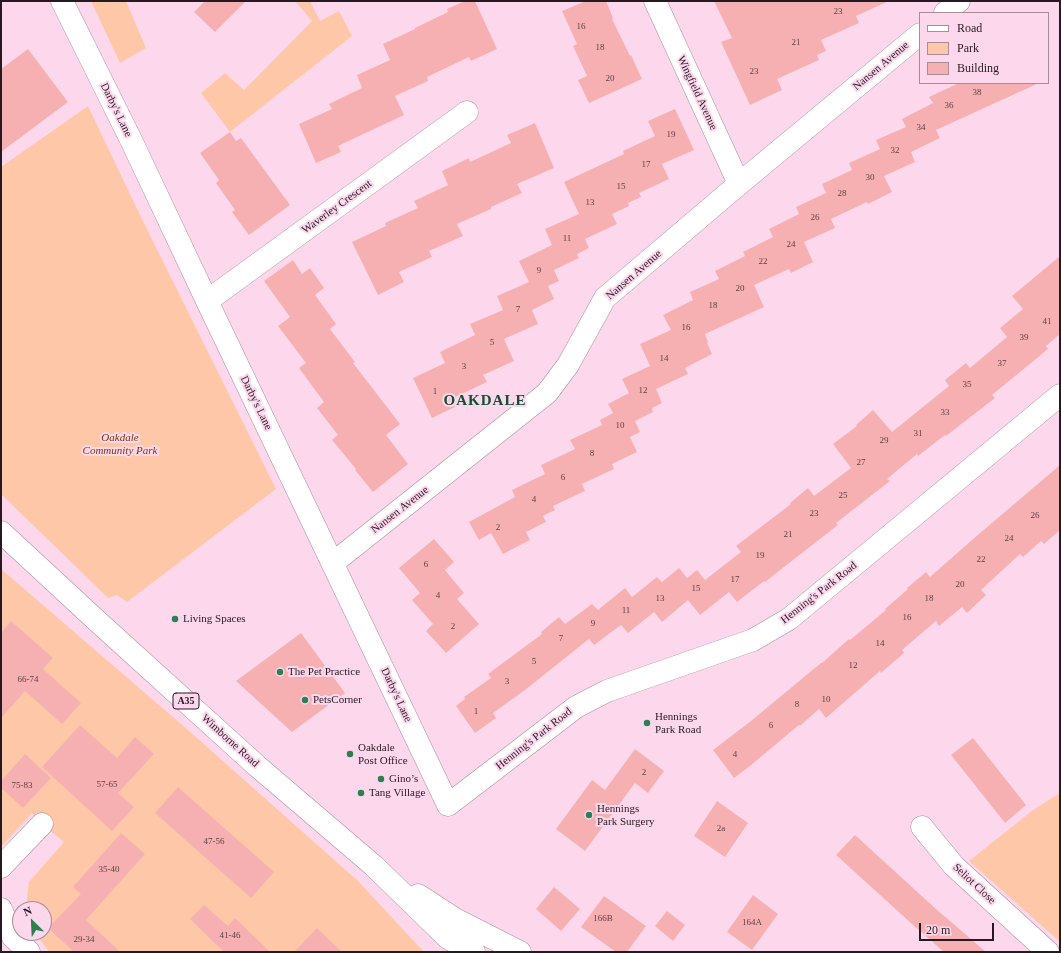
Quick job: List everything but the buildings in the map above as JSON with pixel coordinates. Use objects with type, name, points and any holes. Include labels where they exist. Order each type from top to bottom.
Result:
[{"type":"main road","name":"Darby's Lane","points":[[62,1],[132,142],[448,805]]},
{"type":"main road","name":"Wingfield Avenue","points":[[655,1],[739,184]]},
{"type":"main road","points":[[946,12],[959,1]]},
{"type":"main road","name":"Nansen Avenue","points":[[333,563],[547,393],[568,365],[606,298],[739,184],[919,35]]},
{"type":"main road","name":"Waverley Crescent","points":[[207,302],[467,112]]},
{"type":"main road","name":"Henning's Park Road","points":[[448,805],[576,707],[607,691],[753,640],[788,619],[1060,395]]},
{"type":"main road","name":"Wimborne Road","points":[[1,532],[257,766],[374,866],[448,938],[477,942]]},
{"type":"main road","points":[[1,867],[42,824]]},
{"type":"main road","name":"Seliot Close","points":[[922,827],[954,866],[1048,952]]},
{"type":"main road","name":"Wimborne Road","points":[[374,866],[455,920],[477,942]]},
{"type":"main road","points":[[1,909],[13,937],[29,952]]},
{"type":"main road","name":"A35","points":[[477,942],[520,952]]},
{"type":"green space","points":[[91,1],[126,1],[146,48],[120,63]]},
{"type":"green space","points":[[295,1],[310,1],[320,21],[339,11],[352,36],[230,132],[201,93],[225,73],[244,90],[312,21]]},
{"type":"green space","name":"Oakdale Community Park","points":[[88,106],[140,215],[276,489],[127,602],[117,595],[108,598],[1,494],[1,167]]},
{"type":"green space","points":[[1,569],[188,730],[358,881],[424,952],[49,952],[41,941],[52,941],[52,901],[27,901],[29,882],[64,842],[42,824],[32,813],[1,847]]},
{"type":"green space","points":[[1060,793],[1060,942],[969,861],[1033,810]]},
{"type":"place","name":"Living Spaces","points":[[175,619]]},
{"type":"place","name":"The Pet Practice","points":[[280,672]]},
{"type":"place","name":"PetsCorner","points":[[305,700]]},
{"type":"place","name":"Hennings Park Road","points":[[647,723]]},
{"type":"place","name":"Oakdale Post Office","points":[[350,754]]},
{"type":"place","name":"Gino’s","points":[[381,779]]},
{"type":"place","name":"Tang Village","points":[[361,793]]},
{"type":"place","name":"Hennings Park Surgery","points":[[589,815]]},
{"type":"district","name":"OAKDALE","points":[[485,401]]}]
